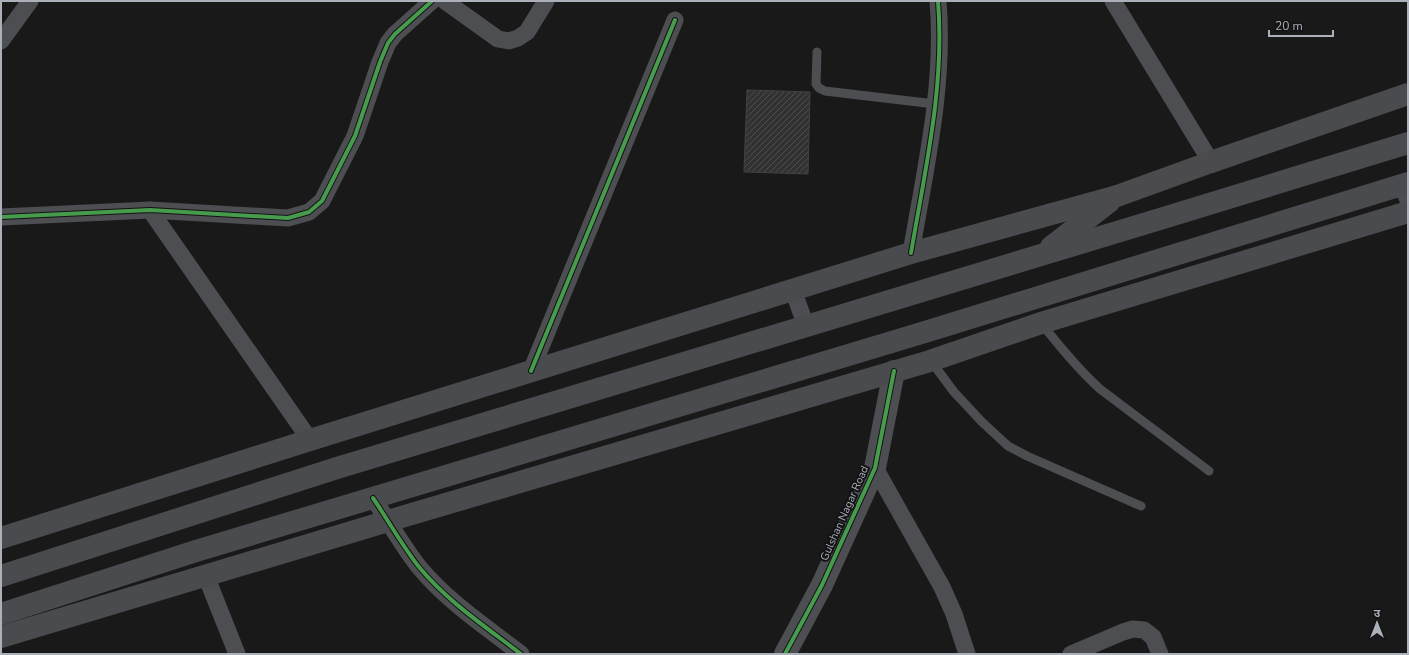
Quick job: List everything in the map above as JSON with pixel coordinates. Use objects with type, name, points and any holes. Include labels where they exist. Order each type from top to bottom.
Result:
[{"type":"highway","points":[[1,538],[310,440],[912,253],[1117,196],[1408,94]]},
{"type":"highway","points":[[1,576],[337,468],[1408,143]]},
{"type":"highway","points":[[1,614],[196,551],[925,332],[1172,254],[1406,189]]},
{"type":"highway","points":[[1041,255],[1117,196]]},
{"type":"highway","points":[[1,637],[930,360],[1041,323],[1408,212]]},
{"type":"highway","points":[[1104,275],[1226,267]]},
{"type":"street","points":[[1,41],[30,1]]},
{"type":"street","points":[[410,1],[429,4]]},
{"type":"street","points":[[445,1],[498,39],[509,41],[518,38],[527,32],[546,1]]},
{"type":"street","points":[[912,253],[935,104],[938,74],[940,20],[938,1]]},
{"type":"street","points":[[1113,1],[1211,162]]},
{"type":"street","points":[[1,217],[150,210],[288,218],[309,212],[322,201],[355,136],[388,43],[395,34],[429,4]]},
{"type":"street","points":[[531,371],[675,20]]},
{"type":"street","points":[[150,210],[310,440]]},
{"type":"street","points":[[793,290],[806,326]]},
{"type":"street","name":"Gulshan Nagar Road","points":[[785,654],[822,585],[875,468],[894,370]]},
{"type":"street","points":[[875,468],[942,587],[954,614],[967,654]]},
{"type":"street","points":[[373,498],[419,566],[439,588],[458,606],[522,654]]},
{"type":"street","points":[[206,576],[237,654]]},
{"type":"street","points":[[1071,654],[1133,629],[1144,630],[1153,636],[1160,654]]},
{"type":"lane","points":[[817,52],[816,84],[819,88],[825,91],[935,104]]},
{"type":"lane","points":[[1041,323],[1067,357],[1095,384],[1209,471]]},
{"type":"lane","points":[[930,360],[964,403],[1008,446],[1027,456],[1141,506]]},
{"type":"building","points":[[747,90],[810,92],[808,174],[744,172]]},
{"type":"cycle path","points":[[1,217],[150,210],[288,218],[309,212],[322,201],[355,136],[388,43],[395,34],[432,1]]},
{"type":"cycle path","points":[[911,253],[928,159],[936,96],[939,64],[938,1]]},
{"type":"cycle path","points":[[531,371],[675,20]]},
{"type":"cycle path","points":[[785,654],[822,585],[875,468],[894,371]]},
{"type":"cycle path","points":[[373,498],[407,551],[430,580],[468,614],[521,654]]}]
